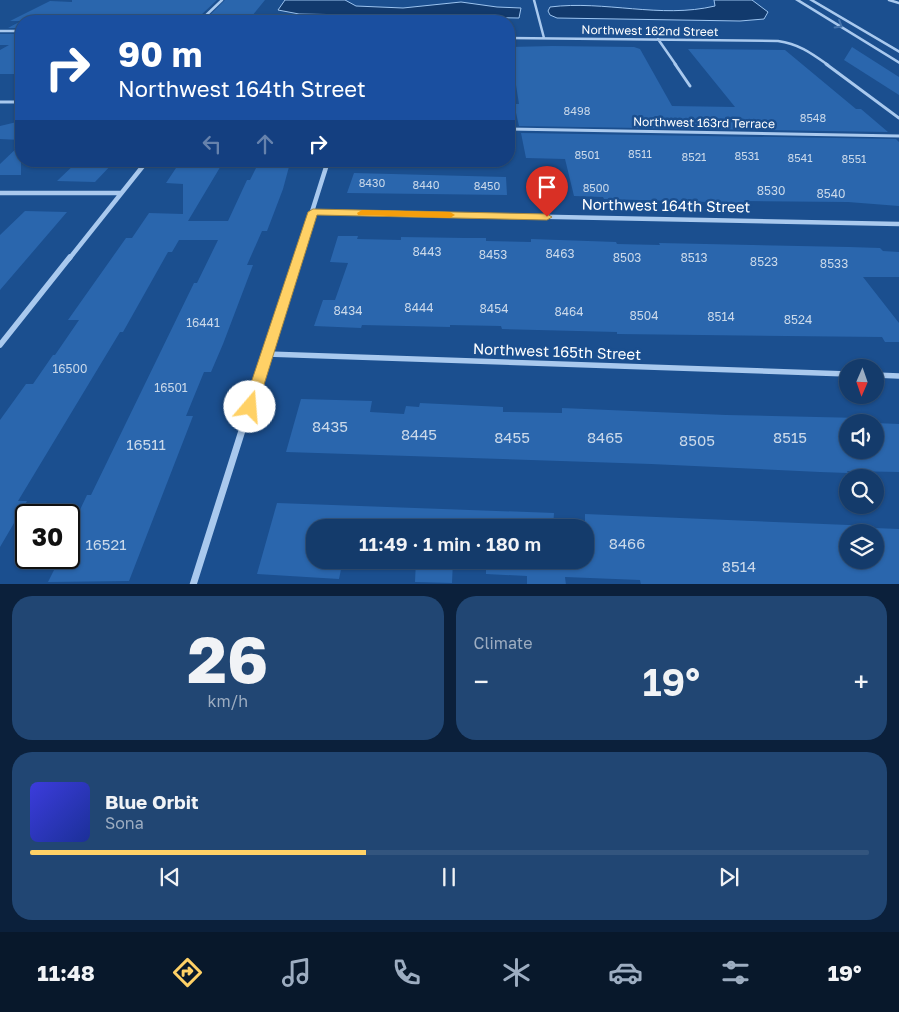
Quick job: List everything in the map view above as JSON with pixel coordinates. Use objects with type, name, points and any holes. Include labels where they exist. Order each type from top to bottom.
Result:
[{"type":"street","points":[[206,15],[222,0]]},
{"type":"street","points":[[534,0],[544,38]]},
{"type":"street","points":[[797,0],[899,63]]},
{"type":"street","points":[[811,0],[899,52]]},
{"type":"street","points":[[889,0],[899,3]]},
{"type":"street","points":[[0,31],[15,31]]},
{"type":"street","points":[[0,37],[10,31]]},
{"type":"street","name":"Northwest 162nd Street","points":[[515,38],[778,41],[792,43],[806,49],[899,118]]},
{"type":"street","points":[[658,40],[690,86]]},
{"type":"street","points":[[0,102],[15,102]]},
{"type":"street","name":"Northwest 163rd Terrace","points":[[515,129],[899,136]]},
{"type":"street","points":[[0,344],[142,167]]},
{"type":"street","points":[[194,584],[326,167]]},
{"type":"street","points":[[0,193],[122,193]]},
{"type":"street","name":"Northwest 164th Street","points":[[313,212],[899,224]]},
{"type":"street","name":"Northwest 165th Street","points":[[267,354],[839,374]]},
{"type":"street","points":[[884,375],[899,376]]},
{"type":"water","points":[[285,0],[345,0],[356,6],[403,8],[461,2],[521,8],[519,18],[515,18],[515,15],[299,14],[278,10]]},
{"type":"water","points":[[714,0],[752,0],[768,12],[764,19],[740,21],[557,18],[550,15],[548,11],[550,7],[571,5],[674,11],[715,6]]},
{"type":"building","points":[[217,0],[201,15],[22,15],[50,1]]},
{"type":"building","points":[[225,0],[265,0],[253,15],[210,15]]},
{"type":"building","points":[[0,34],[15,34],[15,74],[0,74],[0,50],[9,45],[0,45]]},
{"type":"building","points":[[515,47],[634,47],[640,49],[672,106],[735,107],[688,49],[785,50],[856,109],[861,109],[888,132],[519,126],[515,108],[515,104],[519,104],[515,79]]},
{"type":"building","points":[[852,47],[899,77],[899,95],[844,60]]},
{"type":"building","points":[[15,122],[15,140],[0,139],[0,126]]},
{"type":"building","points":[[521,133],[896,139],[899,142],[899,206],[848,202],[745,201],[746,203],[604,199],[603,197],[574,196],[565,159],[526,158]]},
{"type":"building","points":[[15,150],[15,167],[21,167],[21,175],[0,175],[0,164]]},
{"type":"building","points":[[72,167],[109,167],[95,182],[57,181]]},
{"type":"building","points":[[220,167],[188,221],[228,221],[247,180],[250,180],[256,167],[289,167],[283,189],[267,231],[262,231],[247,265],[253,265],[223,344],[211,372],[204,372],[186,416],[193,416],[129,581],[48,582],[54,569],[80,569],[80,510],[87,495],[91,495],[194,283],[197,283],[218,240],[179,240],[172,252],[168,252],[123,332],[120,332],[18,501],[27,501],[25,504],[15,504],[15,521],[0,547],[0,420],[26,384],[33,384],[53,355],[55,355],[79,320],[68,320],[126,238],[132,238],[149,213],[183,214],[183,184],[166,183],[176,168]]},
{"type":"building","points":[[354,173],[506,177],[507,195],[347,193]]},
{"type":"building","points":[[25,211],[67,212],[0,290],[0,235]]},
{"type":"building","points":[[338,236],[358,236],[357,239],[401,240],[401,237],[486,238],[486,241],[531,242],[531,239],[616,242],[617,244],[660,245],[659,243],[880,248],[883,251],[899,252],[899,277],[863,277],[899,323],[899,342],[885,342],[882,337],[617,334],[617,332],[502,329],[501,326],[362,325],[361,328],[314,326],[323,300],[335,300],[348,263],[330,262]]},
{"type":"building","points":[[301,399],[372,401],[370,412],[404,414],[406,406],[419,407],[420,403],[503,407],[503,412],[562,413],[562,408],[839,418],[839,459],[884,459],[884,423],[899,424],[899,472],[884,472],[884,469],[839,469],[839,473],[651,464],[286,452]]},
{"type":"building","points":[[277,503],[554,513],[554,519],[306,519],[306,569],[341,569],[339,579],[257,574]]},
{"type":"building","points":[[585,514],[839,525],[839,569],[884,569],[884,528],[899,529],[899,584],[641,584],[640,580],[565,577],[566,584],[527,584],[527,576],[486,574],[486,569],[594,569],[594,519],[585,519]]},
{"type":"building","points":[[416,569],[453,569],[452,583],[415,582]]},
{"type":"slow traffic","points":[[362,213],[450,215]]},
{"type":"route","points":[[250,407],[313,212],[547,217]]}]
